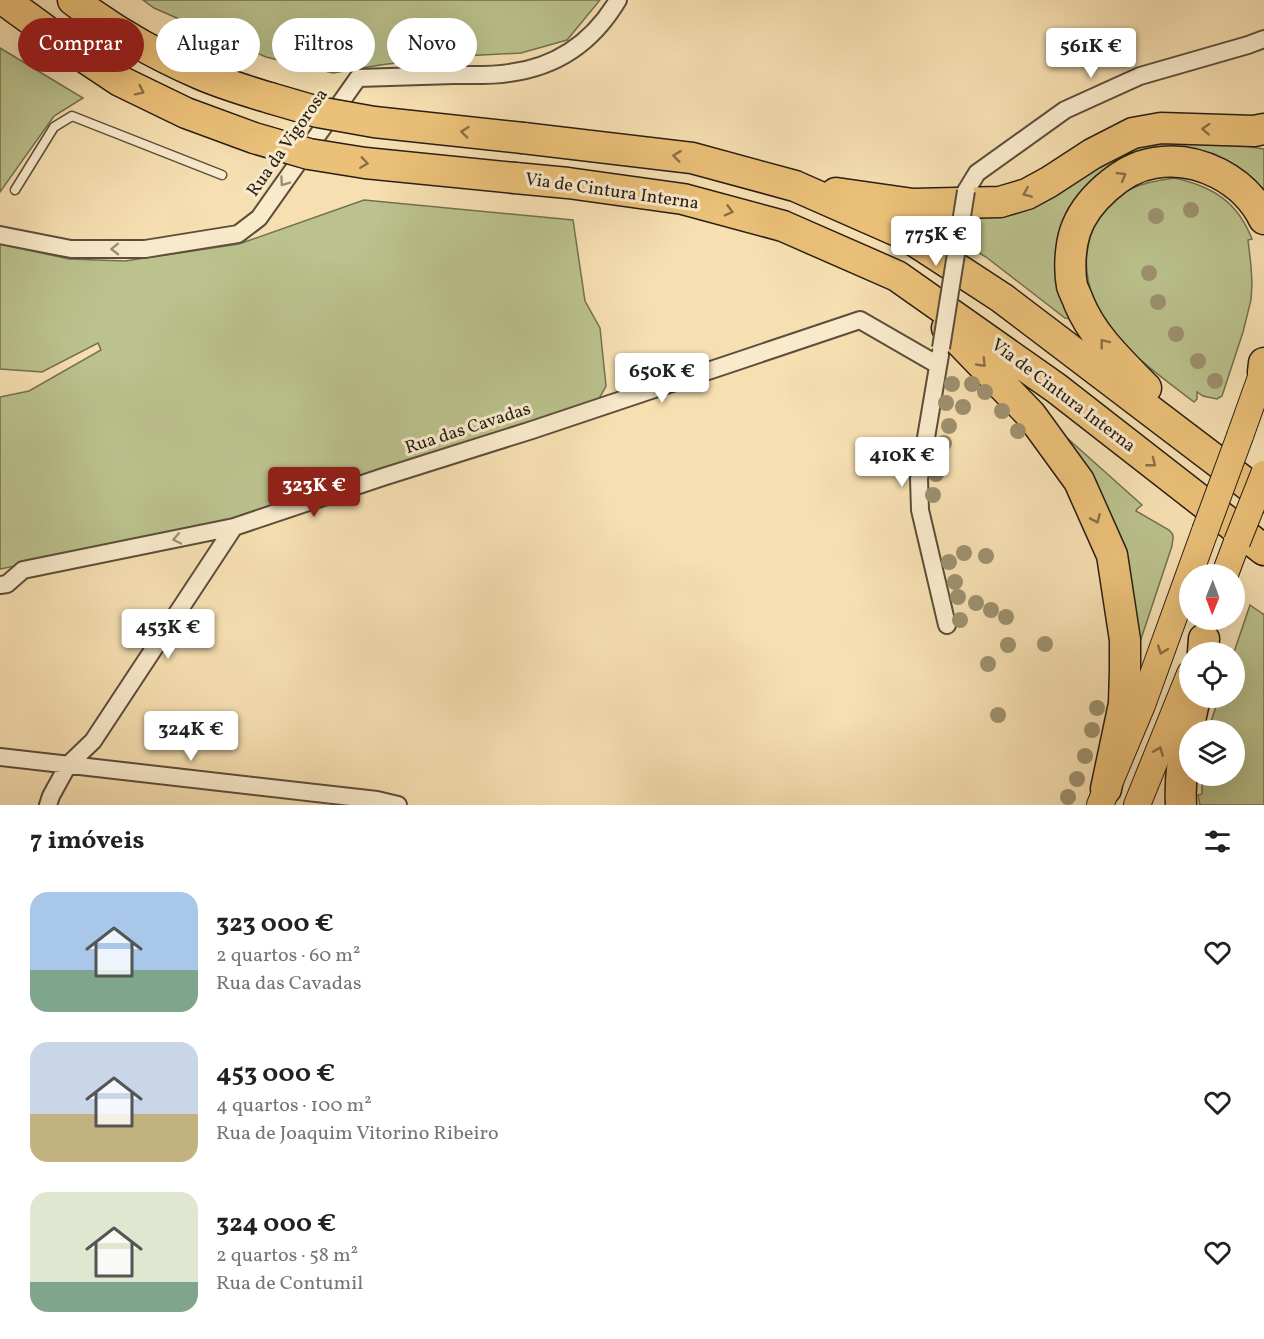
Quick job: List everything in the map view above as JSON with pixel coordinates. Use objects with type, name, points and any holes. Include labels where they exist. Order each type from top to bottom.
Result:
[{"type":"highway","name":"Via de Cintura Interna","points":[[4,0],[120,81],[186,113],[254,138],[309,154],[365,163],[568,183],[683,199],[783,226],[897,276],[1056,388],[1264,550]]},
{"type":"highway","points":[[79,3],[136,42],[201,75],[318,112],[374,122],[692,158],[795,186],[913,204],[1000,202],[1027,194],[1100,149],[1133,133],[1161,128],[1254,131],[1264,129]]},
{"type":"highway","points":[[1166,422],[1147,389],[1110,351],[1084,317],[1072,287],[1072,244],[1076,230],[1084,214],[1104,189],[1126,173],[1154,163],[1188,163],[1208,168],[1227,177],[1252,201],[1264,219]]},
{"type":"highway","points":[[795,186],[904,234],[1002,298],[1264,497]]},
{"type":"highway","points":[[897,276],[1031,415],[1079,481],[1112,555],[1125,640],[1124,704],[1108,800]]},
{"type":"highway","points":[[1181,805],[1184,746],[1193,708]]},
{"type":"main road","points":[[1108,800],[1264,368]]},
{"type":"main road","points":[[1229,564],[1264,474]]},
{"type":"main road","points":[[1137,805],[1179,701]]},
{"type":"street","name":"Rua da Vigorosa","points":[[0,235],[71,249],[145,249],[238,234],[258,218],[358,78],[507,74],[534,69],[554,62],[577,48],[609,15],[618,0]]},
{"type":"street","points":[[947,626],[920,510],[919,479],[966,191],[977,173],[1065,110],[1140,76],[1264,39]]},
{"type":"street","name":"Rua das Cavadas","points":[[0,585],[7,584],[23,570],[234,527],[860,320],[939,356]]},
{"type":"street","points":[[48,805],[69,765],[93,741],[234,527]]},
{"type":"street","points":[[0,757],[398,805]]},
{"type":"lane","points":[[15,190],[54,127],[72,116],[222,175]]},
{"type":"green space","points":[[143,0],[600,0],[567,40],[521,53],[477,55],[477,18],[387,18],[387,64],[375,66],[375,18],[272,18],[272,58],[260,54],[260,18],[177,18],[154,8]]},
{"type":"green space","points":[[0,48],[18,59],[18,72],[40,72],[83,98],[54,116],[0,192]]},
{"type":"green space","points":[[1156,141],[1233,144],[1264,149],[1264,200],[1238,173],[1100,174],[1071,319],[1065,318],[986,257],[927,222],[987,217],[1108,158]]},
{"type":"green space","points":[[1175,178],[1212,191],[1231,205],[1252,239],[1248,240],[1252,283],[1251,300],[1222,396],[1217,399],[1197,392],[1197,399],[1194,402],[1126,346],[1100,312],[1087,272],[1086,258],[1090,238],[1098,219],[1113,200],[1141,185]]},
{"type":"green space","points":[[364,200],[573,220],[585,301],[600,328],[606,386],[596,404],[233,521],[0,569],[0,397],[29,391],[101,350],[98,343],[42,372],[0,369],[0,244],[69,259],[125,261],[239,244]]},
{"type":"green space","points":[[1060,430],[1142,505],[1136,511],[1169,530],[1173,536],[1172,546],[1135,657]]},
{"type":"green space","points":[[1250,605],[1264,614],[1264,805],[1200,805],[1198,795],[1202,794],[1202,786],[1245,786],[1245,720],[1211,720],[1216,708],[1245,708],[1245,642],[1237,642],[1241,630],[1245,630],[1245,620]]}]
